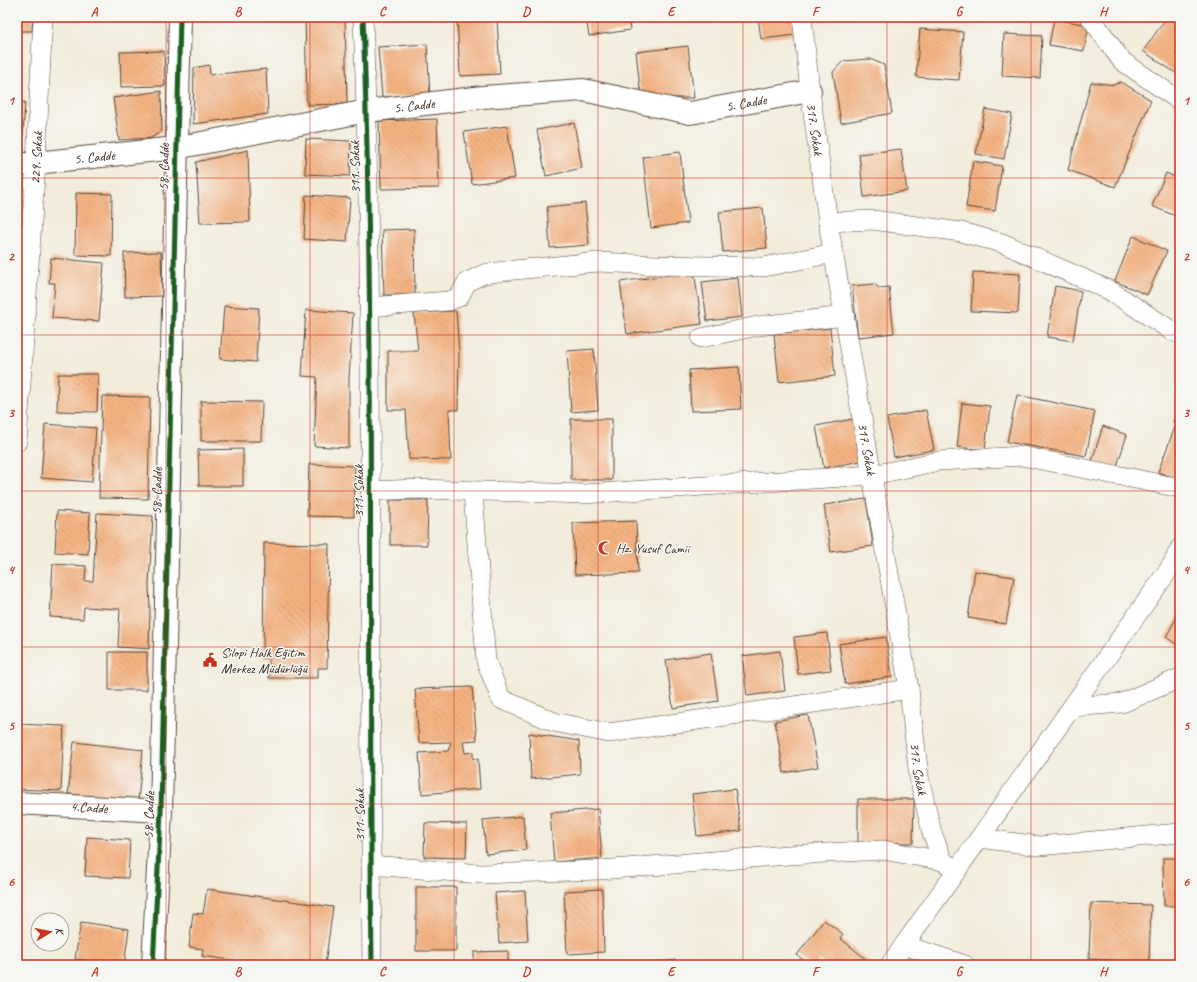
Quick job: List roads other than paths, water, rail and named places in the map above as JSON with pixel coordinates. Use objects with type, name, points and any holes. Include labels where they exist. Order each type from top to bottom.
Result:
[{"type":"street","name":"229. Sokak","points":[[17,442],[26,164],[43,17]]},
{"type":"street","name":"58. Cadde","points":[[157,965],[162,811],[180,17]]},
{"type":"street","name":"311. Sokak","points":[[363,17],[367,111],[369,307],[372,965]]},
{"type":"street","name":"317. Sokak","points":[[802,17],[810,91],[828,222],[873,475],[908,689],[918,777],[932,833],[950,866]]},
{"type":"street","points":[[1090,17],[1122,61],[1180,101]]},
{"type":"street","name":"5. Cadde","points":[[26,164],[176,148],[367,111],[483,97],[583,90],[690,113],[810,91]]},
{"type":"street","points":[[828,222],[873,220],[960,232],[1002,243],[1109,290],[1172,331],[1180,334]]},
{"type":"street","points":[[369,307],[449,301],[459,297],[467,282],[484,274],[504,271],[598,262],[657,265],[764,267],[834,253]]},
{"type":"street","points":[[701,338],[758,326],[845,316]]},
{"type":"street","points":[[370,490],[417,489],[473,492],[584,494],[873,475],[939,460],[1022,456],[1180,488]]},
{"type":"street","points":[[473,492],[486,662],[501,698],[554,722],[609,733],[908,689]]},
{"type":"street","points":[[890,965],[904,945],[950,866],[980,838],[1172,565],[1180,548]]},
{"type":"street","points":[[1072,707],[1122,703],[1180,678]]},
{"type":"street","name":"4.Cadde","points":[[17,803],[162,811]]},
{"type":"street","points":[[980,838],[1039,846],[1180,833]]},
{"type":"street","points":[[371,865],[481,874],[600,870],[788,855],[883,850],[950,866]]},
{"type":"street","points":[[904,945],[965,965]]},
{"type":"place","name":"Hz. Yusuf Camii","points":[[605,548]]},
{"type":"place","name":"Silopi Halk Eğitim Merkez Müdürlüğü","points":[[210,660]]}]
